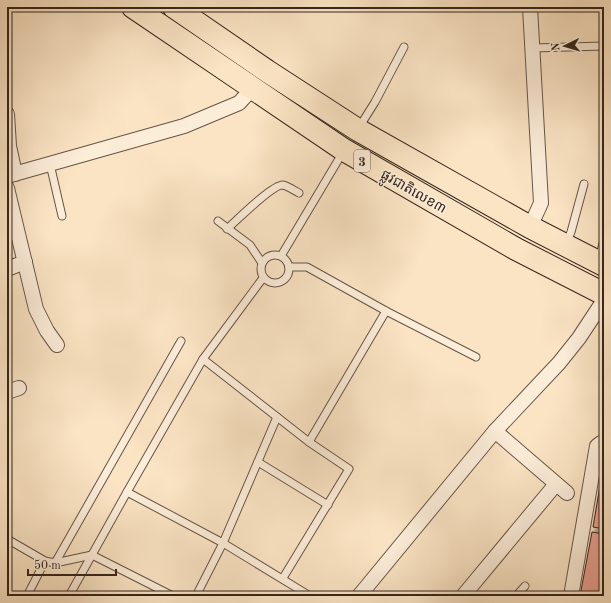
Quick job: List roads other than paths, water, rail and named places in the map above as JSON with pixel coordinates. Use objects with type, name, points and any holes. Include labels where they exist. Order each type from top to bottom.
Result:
[{"type":"highway","name":"ផ្លូវជាតិលេខ៣","points":[[133,7],[344,150],[516,249],[604,294]]},
{"type":"highway","name":"ផ្លូវជាតិលេខ៣","points":[[174,7],[267,71],[358,130],[564,246],[601,264]]},
{"type":"street","points":[[530,7],[541,203],[530,227]]},
{"type":"street","points":[[7,114],[11,175],[184,126],[239,103],[252,89]]},
{"type":"street","points":[[7,188],[36,309],[47,331],[57,345]]},
{"type":"street","points":[[7,268],[25,262]]},
{"type":"street","points":[[358,596],[495,431],[559,363],[604,300]]},
{"type":"street","points":[[495,431],[567,493]]},
{"type":"street","points":[[571,596],[597,446],[604,443]]},
{"type":"street","points":[[463,596],[556,484]]},
{"type":"lane","points":[[533,48],[604,46]]},
{"type":"lane","points":[[358,130],[375,102],[404,47]]},
{"type":"lane","points":[[280,256],[344,150]]},
{"type":"lane","points":[[50,164],[62,216]]},
{"type":"lane","points":[[564,246],[571,232],[584,184]]},
{"type":"lane","points":[[227,229],[265,194],[278,186],[284,185],[300,193]]},
{"type":"lane","points":[[218,221],[250,245],[262,263]]},
{"type":"lane","points":[[601,264],[604,240]]},
{"type":"lane","points":[[273,255],[280,256],[286,260],[289,267],[288,275],[283,280],[276,283],[269,282],[264,278],[261,271],[262,263],[266,257],[273,255]]},
{"type":"lane","points":[[289,267],[307,267],[386,311],[476,357]]},
{"type":"lane","points":[[69,596],[203,358],[264,278]]},
{"type":"lane","points":[[309,442],[386,311]]},
{"type":"lane","points":[[55,563],[181,341]]},
{"type":"lane","points":[[203,358],[309,442],[349,469],[283,578]]},
{"type":"lane","points":[[196,596],[223,543],[277,417]]},
{"type":"lane","points":[[258,462],[328,505]]},
{"type":"lane","points":[[127,492],[223,543],[283,578],[310,596]]},
{"type":"lane","points":[[7,539],[44,561],[55,563],[92,556],[172,596]]},
{"type":"lane","points":[[27,596],[44,561]]},
{"type":"lane","points":[[516,596],[525,586]]}]
